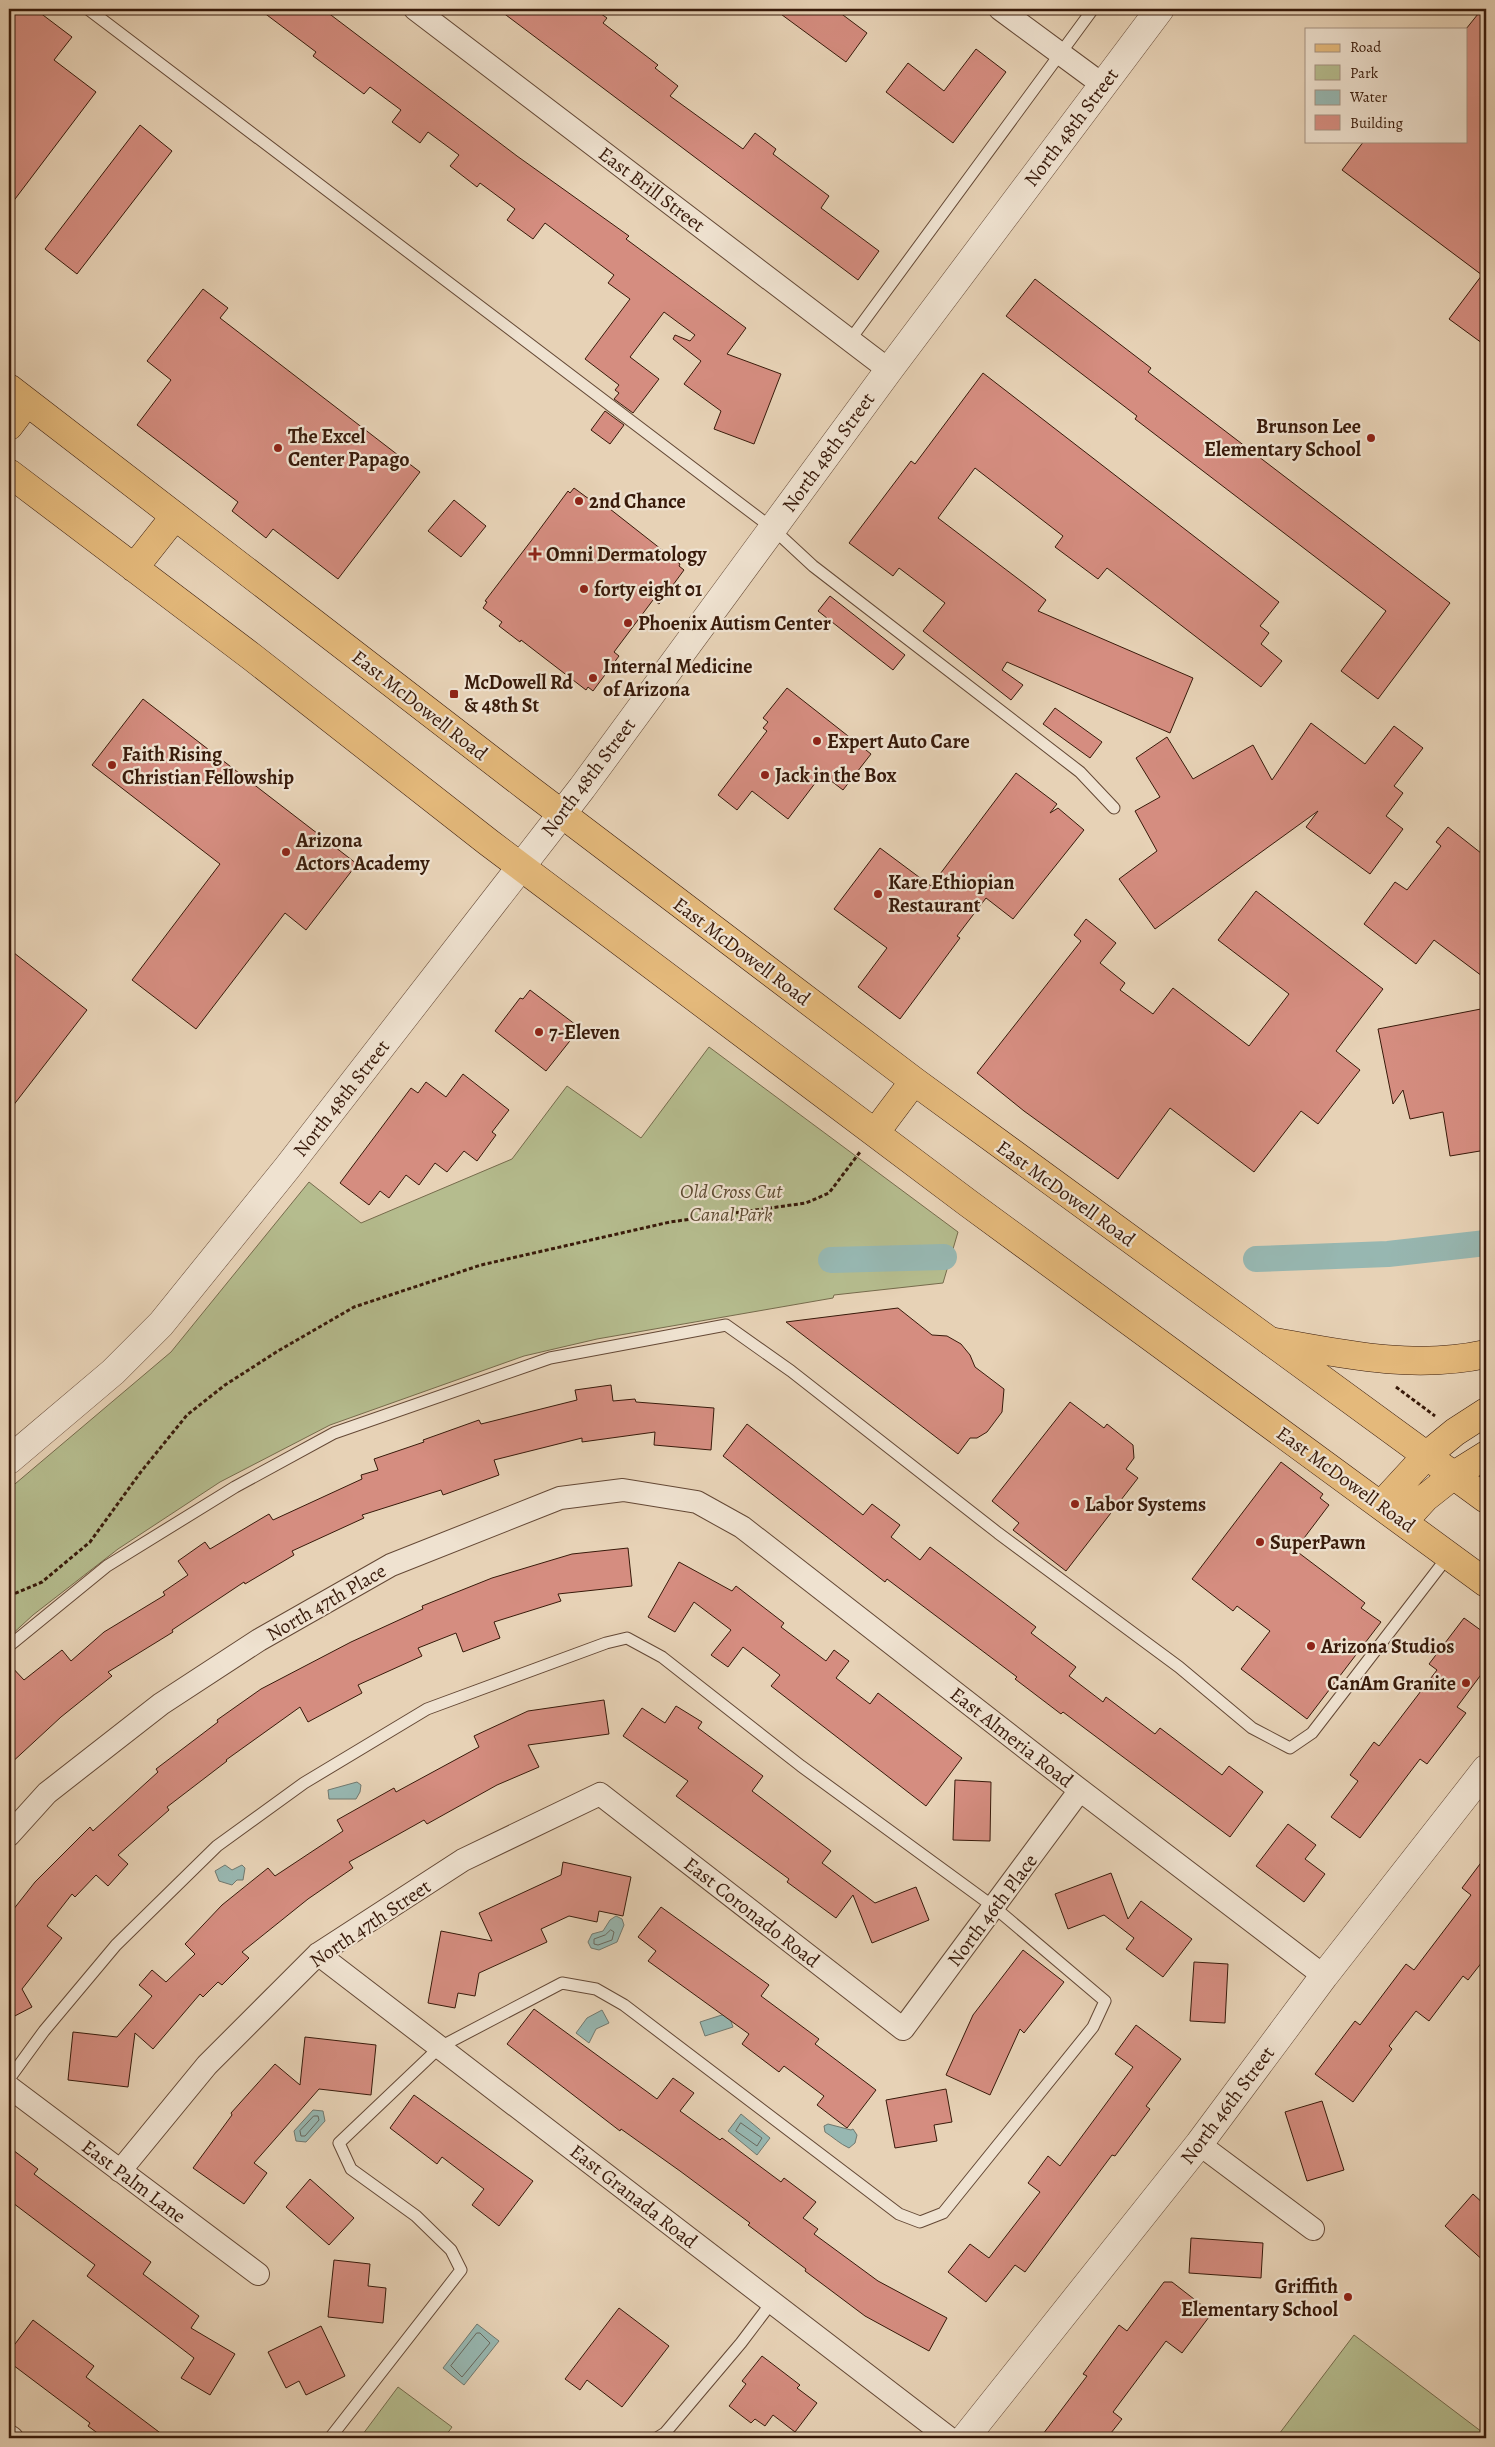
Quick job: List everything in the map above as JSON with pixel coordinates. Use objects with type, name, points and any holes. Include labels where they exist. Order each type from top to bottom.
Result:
[{"type":"main road","points":[[9,426],[18,395]]},
{"type":"main road","name":"East McDowell Road","points":[[18,395],[562,814],[914,1081],[1486,1499]]},
{"type":"main road","name":"East McDowell Road","points":[[9,473],[521,867],[1058,1271],[1404,1521],[1486,1583]]},
{"type":"main road","points":[[134,568],[175,516]]},
{"type":"main road","points":[[876,1133],[914,1081]]},
{"type":"main road","points":[[1270,1342],[1358,1357],[1404,1362],[1462,1360],[1486,1354]]},
{"type":"main road","points":[[1381,1505],[1427,1455],[1456,1432],[1486,1412]]},
{"type":"main road","points":[[1404,1521],[1425,1498],[1454,1474],[1486,1455]]},
{"type":"street","name":"East Brill Street","points":[[415,9],[888,370]]},
{"type":"street","points":[[1000,9],[1103,85]]},
{"type":"street","name":"North 48th Street","points":[[9,1460],[113,1372],[161,1324],[281,1176],[562,814],[888,370],[1160,9]]},
{"type":"street","name":"North 47th Place","points":[[9,1835],[47,1793],[161,1704],[258,1640],[391,1565],[560,1498],[623,1490],[698,1502]]},
{"type":"street","name":"East Almeria Road","points":[[698,1502],[742,1527],[1080,1790],[1324,1976]]},
{"type":"street","name":"North 46th Street","points":[[965,2438],[1199,2144],[1324,1976],[1486,1769]]},
{"type":"street","name":"North 46th Place","points":[[903,2029],[1080,1790]]},
{"type":"street","name":"North 47th Street","points":[[120,2171],[207,2065],[318,1954],[463,1860],[600,1794]]},
{"type":"street","name":"East Coronado Road","points":[[600,1794],[903,2029]]},
{"type":"street","name":"East Granada Road","points":[[318,1954],[949,2438]]},
{"type":"street","name":"East Palm Lane","points":[[9,2088],[258,2274]]},
{"type":"street","points":[[1199,2144],[1313,2229]]},
{"type":"lane","points":[[88,9],[772,528],[834,582],[1080,772],[1114,808]]},
{"type":"lane","points":[[850,340],[1094,9]]},
{"type":"lane","points":[[9,1646],[107,1566],[235,1487],[334,1433],[550,1358],[726,1325],[792,1371],[998,1534],[1179,1667],[1252,1728],[1290,1748],[1312,1733],[1449,1556]]},
{"type":"lane","points":[[9,2079],[44,2031],[116,1945],[217,1846],[304,1783],[427,1709],[606,1643],[627,1638],[662,1657],[801,1766],[994,1907],[1105,2001],[1093,2026],[942,2213],[920,2222],[899,2214],[624,2005],[596,1989],[562,1983],[440,2047],[339,2143],[352,2169],[416,2216],[451,2250],[461,2270],[330,2438]]},
{"type":"lane","points":[[657,2438],[665,2433],[772,2302]]},
{"type":"path","points":[[9,1596],[42,1582],[90,1542],[140,1473],[187,1415],[225,1385],[278,1350],[354,1308],[481,1265],[670,1222],[806,1203],[829,1193],[876,1133]]},
{"type":"path","points":[[1391,1383],[1439,1419]]},
{"type":"green space","name":"Old Cross Cut Canal Park","points":[[709,1047],[958,1232],[943,1283],[834,1295],[833,1298],[597,1339],[524,1356],[330,1425],[220,1482],[118,1549],[33,1615],[9,1637],[9,1489],[171,1352],[309,1182],[361,1223],[512,1159],[567,1086],[641,1138]]},
{"type":"green space","points":[[1354,2335],[1486,2435],[1486,2438],[1276,2438]]},
{"type":"green space","points":[[398,2387],[452,2427],[444,2438],[360,2438]]},
{"type":"water","points":[[357,1782],[361,1785],[356,1799],[329,1799],[328,1790]]},
{"type":"water","points":[[225,1865],[232,1870],[242,1865],[245,1868],[243,1880],[237,1880],[232,1885],[219,1881],[215,1871]]},
{"type":"water","points":[[616,1916],[622,1919],[624,1925],[617,1942],[599,1950],[591,1948],[588,1942],[592,1934],[603,1931],[610,1920]]},
{"type":"water","points":[[602,2010],[609,2023],[596,2029],[589,2043],[576,2033],[587,2018]]},
{"type":"water","points":[[728,2013],[733,2027],[705,2036],[700,2022]]},
{"type":"water","points":[[313,2110],[323,2111],[325,2121],[306,2142],[296,2141],[294,2131]]},
{"type":"water","points":[[741,2114],[770,2138],[757,2155],[728,2131]]},
{"type":"water","points":[[828,2124],[853,2129],[857,2135],[855,2143],[849,2148],[825,2132],[824,2126]]},
{"type":"water","points":[[477,2324],[499,2341],[464,2385],[443,2368]]},
{"type":"building","points":[[9,9],[35,9],[72,37],[54,60],[96,92],[9,207]]},
{"type":"building","points":[[259,9],[323,9],[517,156],[629,236],[626,239],[746,328],[727,354],[781,374],[754,444],[714,429],[721,411],[684,384],[701,361],[673,339],[675,335],[690,341],[695,335],[664,312],[630,357],[659,379],[633,413],[614,399],[619,393],[615,390],[619,385],[585,359],[630,299],[608,283],[614,275],[545,223],[533,239],[507,220],[515,209],[480,183],[477,187],[450,166],[459,155],[428,132],[420,143],[392,122],[401,110],[370,87],[364,94],[313,56],[316,52]]},
{"type":"building","points":[[498,9],[594,9],[607,18],[603,23],[658,65],[655,68],[678,86],[670,96],[743,149],[755,133],[776,149],[773,154],[829,196],[821,208],[879,251],[858,280]]},
{"type":"building","points":[[774,9],[835,9],[867,33],[846,62]]},
{"type":"building","points":[[1482,9],[1486,9],[1486,346],[1449,319],[1482,275],[1342,170],[1363,142],[1468,142],[1467,28]]},
{"type":"building","points":[[976,49],[1006,72],[953,143],[886,92],[908,63],[944,91]]},
{"type":"building","points":[[140,125],[172,151],[77,274],[45,249]]},
{"type":"building","points":[[1035,279],[1151,368],[1148,372],[1450,603],[1378,699],[1341,671],[1386,611],[1135,419],[1137,416],[1006,316]]},
{"type":"building","name":"The Excel Center Papago","points":[[203,289],[228,308],[220,318],[420,472],[338,579],[273,529],[266,538],[232,511],[238,502],[137,425],[171,380],[147,361]]},
{"type":"building","points":[[983,373],[1279,602],[1260,626],[1269,633],[1261,644],[1282,661],[1261,687],[1107,568],[1098,579],[1055,547],[1063,536],[975,468],[938,518],[1046,600],[1038,611],[1193,678],[1170,733],[1007,662],[1002,670],[1023,685],[1011,700],[923,631],[945,603],[899,568],[893,576],[849,543],[911,461],[915,464]]},
{"type":"building","points":[[605,411],[624,425],[610,444],[591,430]]},
{"type":"building","name":"forty eight 01","points":[[574,488],[593,502],[596,498],[680,564],[679,566],[684,570],[659,604],[653,600],[614,652],[619,656],[593,691],[588,687],[586,690],[521,640],[520,642],[499,626],[502,622],[483,608],[487,602],[485,601],[568,491],[570,493]]},
{"type":"building","points":[[454,500],[486,526],[461,557],[428,531]]},
{"type":"building","points":[[830,596],[905,655],[893,670],[818,611]]},
{"type":"building","points":[[787,688],[871,754],[843,790],[822,774],[788,819],[752,791],[737,810],[718,795],[767,731],[763,728],[768,722],[763,718]]},
{"type":"building","points":[[143,699],[357,864],[306,930],[285,913],[196,1029],[132,980],[220,864],[92,765]]},
{"type":"building","points":[[1055,708],[1102,742],[1090,758],[1043,724]]},
{"type":"building","points":[[1311,723],[1365,764],[1394,726],[1423,748],[1394,786],[1403,793],[1386,816],[1403,829],[1370,874],[1306,827],[1318,811],[1155,929],[1119,879],[1157,851],[1135,811],[1160,797],[1136,758],[1167,737],[1193,779],[1253,745],[1272,780]]},
{"type":"building","points":[[1016,773],[1057,804],[1050,813],[1058,808],[1084,830],[1013,919],[986,898],[957,936],[960,938],[900,1019],[858,987],[887,948],[834,909],[880,848],[931,886]]},
{"type":"building","points":[[1448,827],[1486,857],[1486,979],[1434,940],[1416,964],[1364,924],[1395,882],[1407,890],[1441,846],[1436,842]]},
{"type":"building","points":[[1256,891],[1383,989],[1336,1051],[1360,1070],[1318,1124],[1301,1111],[1254,1172],[1170,1108],[1118,1179],[1024,1111],[977,1073],[1081,941],[1074,935],[1086,919],[1116,943],[1100,963],[1125,983],[1120,990],[1153,1014],[1173,988],[1249,1046],[1289,994],[1218,940]]},
{"type":"building","points":[[9,949],[87,1010],[9,1111]]},
{"type":"building","points":[[530,990],[576,1025],[570,1034],[573,1037],[546,1071],[495,1031],[520,998],[523,999]]},
{"type":"building","points":[[1486,1008],[1486,1150],[1450,1156],[1443,1112],[1410,1119],[1403,1090],[1393,1104],[1378,1029]]},
{"type":"building","points":[[463,1074],[509,1110],[492,1132],[496,1135],[477,1161],[464,1151],[447,1172],[435,1163],[419,1185],[406,1175],[389,1198],[380,1191],[369,1205],[340,1183],[411,1088],[418,1093],[426,1082],[446,1097]]},
{"type":"building","points":[[898,1308],[932,1335],[947,1336],[961,1344],[970,1355],[975,1367],[1004,1389],[1002,1412],[987,1432],[977,1438],[970,1438],[958,1454],[786,1322]]},
{"type":"building","points":[[611,1385],[613,1401],[635,1399],[636,1402],[714,1408],[711,1450],[654,1445],[655,1432],[582,1442],[582,1438],[494,1460],[499,1475],[443,1495],[441,1490],[362,1515],[364,1518],[292,1551],[294,1555],[245,1584],[244,1582],[172,1630],[173,1632],[108,1672],[112,1676],[61,1717],[9,1765],[9,1664],[24,1680],[62,1650],[71,1661],[104,1632],[165,1595],[163,1592],[188,1575],[178,1561],[205,1542],[210,1549],[269,1514],[273,1520],[362,1479],[361,1475],[378,1470],[374,1459],[479,1420],[481,1424],[577,1400],[575,1390]]},
{"type":"building","name":"Labor Systems","points":[[1070,1402],[1104,1428],[1107,1424],[1133,1445],[1134,1458],[1126,1469],[1138,1478],[1066,1571],[1013,1530],[1019,1523],[992,1501]]},
{"type":"building","points":[[747,1424],[863,1515],[872,1504],[900,1525],[891,1537],[920,1560],[930,1547],[1036,1627],[1031,1633],[1076,1667],[1069,1676],[1103,1702],[1106,1697],[1155,1734],[1160,1728],[1222,1775],[1229,1766],[1263,1792],[1230,1837],[1063,1712],[1061,1714],[1015,1679],[1017,1677],[887,1579],[885,1582],[723,1456]]},
{"type":"building","points":[[1281,1462],[1323,1494],[1320,1498],[1329,1505],[1295,1550],[1365,1603],[1361,1608],[1381,1622],[1307,1719],[1241,1669],[1270,1631],[1237,1606],[1233,1611],[1192,1579]]},
{"type":"building","points":[[628,1548],[632,1586],[558,1594],[561,1601],[494,1622],[500,1638],[463,1652],[456,1633],[418,1648],[422,1656],[358,1685],[362,1693],[308,1722],[300,1707],[226,1760],[167,1807],[169,1810],[118,1855],[128,1864],[108,1886],[96,1875],[75,1897],[72,1894],[47,1926],[62,1938],[22,1989],[32,2007],[9,2019],[9,1915],[35,1882],[90,1827],[93,1831],[158,1772],[156,1769],[218,1722],[217,1720],[261,1689],[351,1642],[423,1609],[422,1606],[492,1578],[572,1554]]},
{"type":"building","points":[[679,1562],[732,1591],[736,1586],[784,1623],[781,1627],[826,1661],[834,1650],[849,1661],[836,1678],[870,1704],[878,1693],[962,1758],[926,1806],[771,1686],[780,1675],[743,1647],[728,1667],[711,1655],[731,1630],[694,1602],[675,1632],[648,1617]]},
{"type":"building","points":[[1464,1618],[1486,1634],[1486,1668],[1457,1707],[1466,1713],[1427,1764],[1420,1759],[1360,1838],[1331,1817],[1358,1781],[1350,1775],[1374,1742],[1379,1746],[1437,1670],[1429,1664]]},
{"type":"building","points":[[604,1700],[609,1734],[528,1745],[539,1767],[497,1785],[427,1824],[424,1820],[349,1862],[353,1868],[308,1899],[242,1952],[249,1958],[222,1985],[218,1982],[203,1997],[200,1994],[153,2049],[135,2033],[128,2087],[68,2080],[73,2032],[117,2037],[152,1996],[139,1985],[152,1970],[166,1982],[195,1954],[185,1944],[222,1905],[268,1868],[275,1876],[343,1831],[337,1820],[394,1788],[396,1792],[479,1747],[474,1736],[528,1711]]},
{"type":"building","points":[[676,1706],[702,1722],[698,1728],[763,1776],[752,1791],[831,1851],[822,1863],[875,1903],[916,1887],[929,1920],[872,1943],[853,1895],[836,1918],[787,1882],[789,1879],[676,1796],[688,1781],[623,1736],[642,1708],[665,1723]]},
{"type":"building","points":[[955,1780],[991,1782],[990,1841],[953,1840]]},
{"type":"building","points":[[1288,1824],[1316,1845],[1305,1859],[1325,1874],[1304,1902],[1256,1866]]},
{"type":"building","points":[[1486,1856],[1486,1957],[1468,1980],[1463,1976],[1429,2021],[1416,2011],[1389,2046],[1392,2049],[1353,2102],[1315,2074],[1355,2021],[1360,2025],[1406,1964],[1414,1970],[1471,1895],[1462,1888]]},
{"type":"building","points":[[563,1862],[631,1877],[623,1916],[599,1911],[597,1922],[569,1916],[541,1929],[547,1942],[479,1973],[475,1996],[458,1993],[455,2008],[428,2003],[441,1931],[492,1941],[479,1913],[561,1875]]},
{"type":"building","points":[[1111,1873],[1128,1919],[1141,1901],[1192,1939],[1163,1977],[1126,1949],[1134,1938],[1104,1915],[1068,1929],[1055,1894]]},
{"type":"building","points":[[661,1907],[769,1985],[761,1996],[819,2039],[815,2044],[876,2090],[847,2128],[817,2105],[824,2096],[784,2066],[779,2072],[742,2044],[749,2034],[648,1961],[656,1951],[638,1937]]},
{"type":"building","points":[[1023,1950],[1064,1982],[1024,2033],[1020,2029],[990,2095],[946,2075],[973,2015]]},
{"type":"building","points":[[1194,1962],[1228,1964],[1225,2023],[1190,2021]]},
{"type":"building","points":[[534,2009],[657,2099],[673,2078],[694,2093],[680,2111],[720,2140],[722,2138],[781,2182],[784,2178],[816,2202],[803,2218],[818,2229],[814,2234],[878,2281],[947,2318],[929,2351],[865,2316],[748,2225],[750,2223],[621,2129],[620,2131],[507,2044]]},
{"type":"building","points":[[1136,2025],[1181,2059],[1146,2106],[1150,2109],[1115,2156],[1112,2155],[1025,2272],[1015,2265],[986,2302],[948,2272],[970,2244],[989,2258],[1040,2192],[1028,2183],[1048,2156],[1060,2166],[1133,2067],[1115,2054]]},
{"type":"building","points":[[305,2037],[376,2045],[371,2095],[319,2089],[254,2163],[267,2173],[244,2204],[193,2168],[232,2115],[231,2113],[275,2064],[300,2085]]},
{"type":"building","points":[[946,2089],[952,2122],[934,2125],[937,2141],[895,2148],[886,2100]]},
{"type":"building","points":[[414,2095],[533,2181],[499,2226],[472,2205],[484,2189],[442,2157],[437,2164],[390,2128]]},
{"type":"building","points":[[1322,2101],[1344,2170],[1307,2181],[1285,2112]]},
{"type":"building","points":[[9,2147],[38,2169],[34,2174],[151,2262],[143,2274],[199,2316],[191,2328],[235,2354],[210,2395],[181,2378],[194,2358],[87,2276],[95,2265],[9,2200]]},
{"type":"building","points":[[310,2179],[354,2218],[329,2245],[286,2207]]},
{"type":"building","points":[[1473,2194],[1486,2206],[1486,2263],[1445,2226]]},
{"type":"building","points":[[1191,2238],[1263,2243],[1261,2278],[1189,2273]]},
{"type":"building","points":[[334,2260],[370,2264],[368,2286],[386,2288],[383,2323],[328,2317]]},
{"type":"building","points":[[1164,2282],[1172,2282],[1212,2313],[1182,2353],[1166,2341],[1113,2412],[1122,2419],[1107,2438],[1040,2438],[1087,2376],[1083,2374],[1119,2325],[1127,2331]]},
{"type":"building","points":[[619,2308],[669,2346],[622,2407],[587,2380],[580,2390],[565,2379]]},
{"type":"building","points":[[33,2320],[94,2366],[86,2377],[167,2438],[104,2438],[88,2426],[90,2423],[9,2362],[9,2352]]},
{"type":"building","points":[[321,2326],[345,2376],[306,2395],[299,2381],[286,2388],[268,2352]]},
{"type":"building","points":[[762,2356],[800,2385],[797,2388],[817,2403],[795,2432],[773,2415],[765,2426],[755,2419],[751,2423],[729,2406],[746,2384],[742,2381]]},
{"type":"waterway","points":[[1256,1259],[1388,1254],[1486,1243]]},
{"type":"waterway","points":[[831,1260],[944,1257]]},
{"type":"place","name":"Brunson Lee Elementary School","points":[[1371,438]]},
{"type":"place","name":"The Excel Center Papago","points":[[278,448]]},
{"type":"place","name":"2nd Chance","points":[[579,501]]},
{"type":"place","name":"Omni Dermatology","points":[[535,554]]},
{"type":"place","name":"forty eight 01","points":[[584,589]]},
{"type":"place","name":"Phoenix Autism Center","points":[[628,623]]},
{"type":"place","name":"Internal Medicine of Arizona","points":[[593,678]]},
{"type":"place","name":"McDowell Rd & 48th St","points":[[454,694]]},
{"type":"place","name":"Expert Auto Care","points":[[817,741]]},
{"type":"place","name":"Faith Rising Christian Fellowship","points":[[112,765]]},
{"type":"place","name":"Jack in the Box","points":[[765,775]]},
{"type":"place","name":"Arizona Actors Academy","points":[[286,852]]},
{"type":"place","name":"Kare Ethiopian Restaurant","points":[[878,894]]},
{"type":"place","name":"7-Eleven","points":[[539,1032]]},
{"type":"place","name":"Labor Systems","points":[[1075,1504]]},
{"type":"place","name":"SuperPawn","points":[[1260,1542]]},
{"type":"place","name":"Arizona Studios","points":[[1311,1646]]},
{"type":"place","name":"CanAm Granite","points":[[1466,1683]]},
{"type":"place","name":"Griffith Elementary School","points":[[1348,2297]]}]
